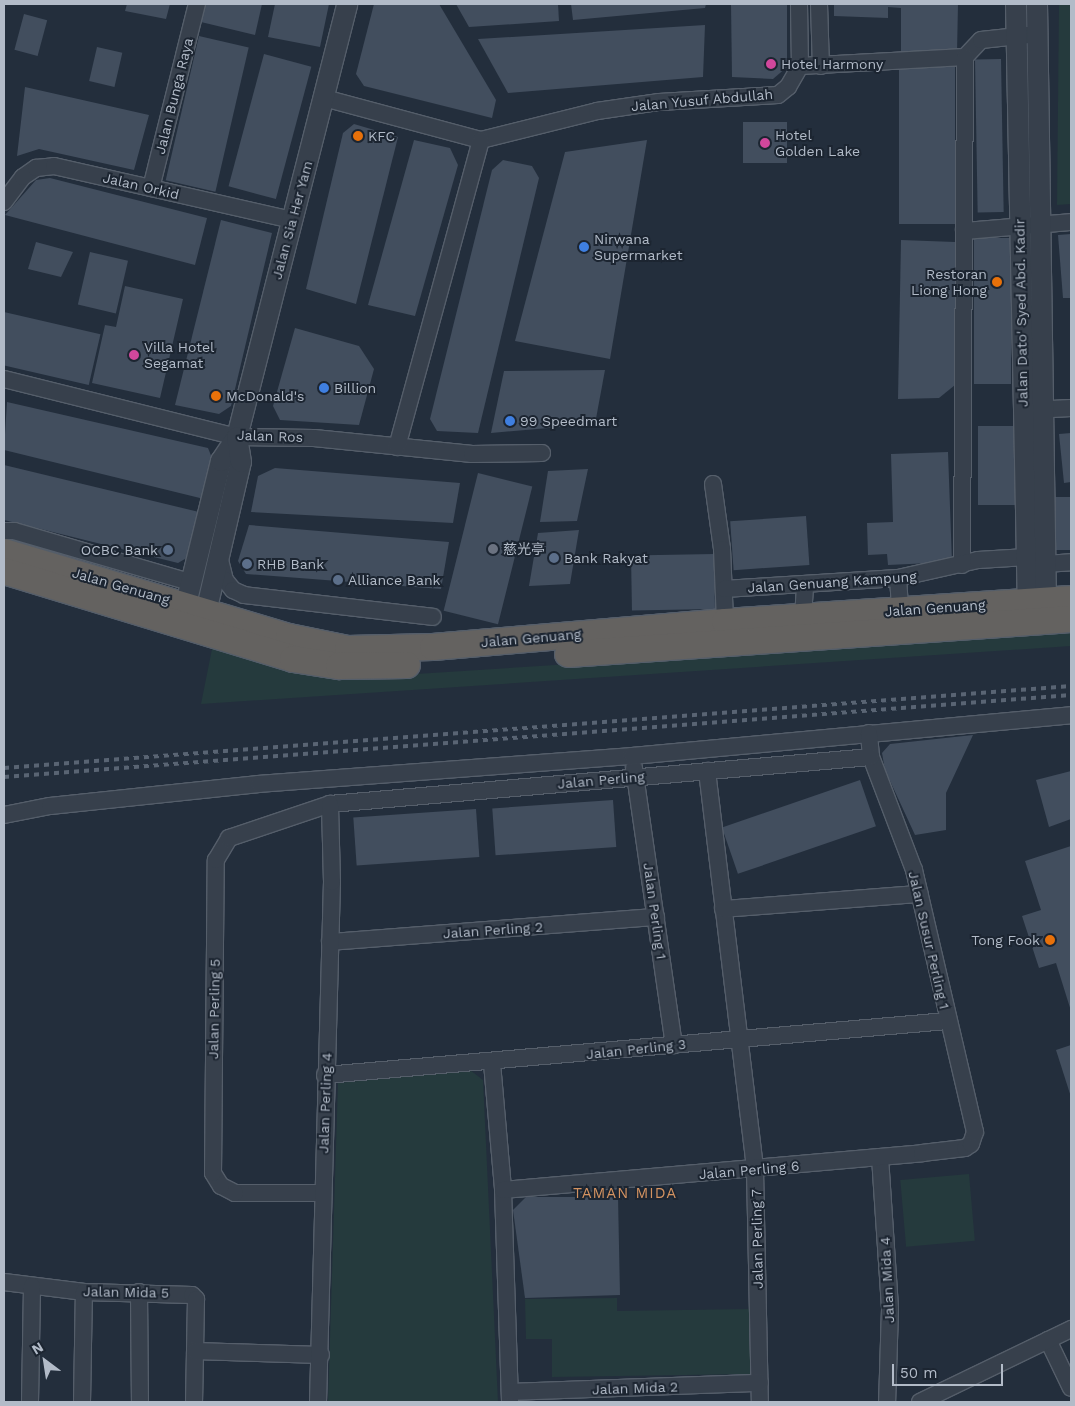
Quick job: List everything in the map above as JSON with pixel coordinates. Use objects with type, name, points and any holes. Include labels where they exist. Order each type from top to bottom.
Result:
[{"type":"highway","name":"Jalan Genuang","points":[[4,552],[194,611],[289,637],[348,649],[433,647],[725,622],[900,610],[1043,606],[1071,619]]},
{"type":"highway","name":"Jalan Genuang","points":[[4,572],[194,611],[314,664],[370,667],[1043,606]]},
{"type":"street","name":"Jalan Bunga Raya","points":[[152,188],[196,4]]},
{"type":"street","name":"Jalan Sia Her Yam","points":[[194,611],[221,462],[238,437],[347,4]]},
{"type":"street","points":[[799,4],[800,66],[965,57]]},
{"type":"street","points":[[819,4],[821,66]]},
{"type":"street","name":"Jalan Dato' Syed Abd. Kadir","points":[[1016,4],[1020,226],[1032,410],[1036,560],[1043,606]]},
{"type":"street","name":"Jalan Dato' Syed Abd. Kadir","points":[[1032,410],[1041,225],[1037,4]]},
{"type":"street","points":[[962,565],[965,57],[981,40],[1037,35]]},
{"type":"street","name":"Jalan Yusuf Abdullah","points":[[324,98],[481,140],[597,111],[659,102],[778,95],[788,87],[800,66]]},
{"type":"street","points":[[398,448],[481,140]]},
{"type":"street","name":"Jalan Orkid","points":[[4,202],[23,177],[36,168],[54,166],[292,220]]},
{"type":"street","points":[[964,231],[1071,222]]},
{"type":"street","name":"Jalan Ros","points":[[4,379],[238,437],[314,438],[472,454],[542,452]]},
{"type":"street","points":[[1032,410],[1071,408]]},
{"type":"street","name":"Jalan Sia Her Yam","points":[[194,611],[219,556],[241,462],[238,437]]},
{"type":"street","points":[[713,484],[724,590],[725,622]]},
{"type":"street","points":[[4,530],[14,531],[194,611]]},
{"type":"street","points":[[219,556],[225,580],[233,590],[244,595],[433,617]]},
{"type":"street","name":"Jalan Genuang Kampung","points":[[724,590],[898,578],[1002,557],[1071,562]]},
{"type":"street","points":[[898,578],[900,610]]},
{"type":"street","points":[[803,616],[805,585]]},
{"type":"street","points":[[4,815],[50,806],[259,784],[632,756],[1071,715]]},
{"type":"street","name":"Jalan Susur Perling 1","points":[[869,733],[871,757],[914,870],[947,1021],[975,1132],[965,1148]]},
{"type":"street","name":"Jalan Perling 1","points":[[632,756],[674,1045]]},
{"type":"street","name":"Jalan Perling","points":[[330,804],[871,757]]},
{"type":"street","name":"Jalan Perling 7","points":[[706,771],[755,1170],[760,1402]]},
{"type":"street","name":"Jalan Perling 4","points":[[318,1402],[321,1355],[325,1075],[330,942],[330,804]]},
{"type":"street","name":"Jalan Perling 5","points":[[323,1192],[235,1193],[221,1186],[213,1173],[216,860],[228,838],[330,804]]},
{"type":"street","points":[[723,909],[919,894]]},
{"type":"street","name":"Jalan Perling 2","points":[[330,942],[656,917]]},
{"type":"street","name":"Jalan Perling 3","points":[[325,1075],[492,1063],[947,1021]]},
{"type":"street","points":[[492,1063],[503,1190],[510,1397]]},
{"type":"street","name":"Jalan Perling 6","points":[[503,1190],[755,1170],[965,1148]]},
{"type":"street","name":"Jalan Mida 4","points":[[880,1157],[890,1309],[886,1402]]},
{"type":"street","name":"Jalan Mida 5","points":[[4,1282],[84,1292],[139,1292],[192,1295],[196,1299],[195,1351]]},
{"type":"street","points":[[30,1402],[32,1286]]},
{"type":"street","points":[[82,1402],[84,1292]]},
{"type":"street","points":[[139,1292],[140,1402]]},
{"type":"street","points":[[920,1402],[1071,1329]]},
{"type":"street","points":[[1048,1340],[1071,1388]]},
{"type":"street","points":[[194,1402],[195,1351],[321,1355]]},
{"type":"street","name":"Jalan Mida 2","points":[[510,1397],[760,1383]]},
{"type":"green space","points":[[1059,4],[1071,4],[1071,204],[1057,205]]},
{"type":"green space","points":[[1071,632],[1071,646],[201,704],[213,644],[286,668],[338,679]]},
{"type":"green space","points":[[470,1070],[483,1080],[498,1402],[328,1402],[338,1083]]},
{"type":"green space","points":[[969,1174],[975,1241],[906,1247],[900,1180]]},
{"type":"green space","points":[[617,1298],[617,1311],[751,1309],[751,1374],[552,1377],[552,1339],[526,1339],[525,1299]]},
{"type":"building","points":[[127,4],[170,4],[166,19],[125,11]]},
{"type":"building","points":[[206,4],[262,4],[255,35],[201,22]]},
{"type":"building","points":[[275,4],[329,4],[320,47],[268,37]]},
{"type":"building","points":[[374,4],[439,4],[496,100],[492,118],[364,86],[356,74]]},
{"type":"building","points":[[456,4],[558,4],[559,21],[469,27]]},
{"type":"building","points":[[571,4],[706,4],[705,8],[573,20]]},
{"type":"building","points":[[731,4],[787,4],[787,67],[773,79],[732,77]]},
{"type":"building","points":[[834,4],[958,4],[957,53],[901,53],[901,8],[888,7],[888,18],[834,16]]},
{"type":"building","points":[[24,14],[47,20],[38,56],[14,50]]},
{"type":"building","points":[[705,25],[703,77],[508,93],[478,39]]},
{"type":"building","points":[[199,36],[249,47],[215,192],[166,180]]},
{"type":"building","points":[[97,47],[122,53],[114,87],[89,81]]},
{"type":"building","points":[[264,54],[311,67],[276,199],[229,186]]},
{"type":"building","points":[[975,59],[1001,59],[1004,212],[978,212]]},
{"type":"building","points":[[899,65],[955,65],[955,224],[899,224]]},
{"type":"building","points":[[25,87],[149,115],[134,170],[39,149],[17,156]]},
{"type":"building","name":"Hotel Golden Lake","points":[[743,122],[787,122],[787,163],[743,163]]},
{"type":"building","points":[[354,124],[398,137],[356,304],[306,289],[343,133]]},
{"type":"building","points":[[414,140],[450,148],[458,165],[415,316],[368,305]]},
{"type":"building","name":"Nirwana Supermarket","points":[[647,140],[610,359],[515,341],[565,152]]},
{"type":"building","points":[[503,160],[532,166],[539,178],[478,433],[437,431],[430,419],[492,170]]},
{"type":"building","points":[[50,178],[207,218],[195,265],[5,215],[36,180]]},
{"type":"building","points":[[221,220],[272,233],[231,406],[219,414],[175,405]]},
{"type":"building","points":[[1071,234],[1071,298],[1063,298],[1058,235]]},
{"type":"building","points":[[974,238],[1011,238],[1011,384],[974,384]]},
{"type":"building","points":[[901,240],[955,242],[955,385],[939,398],[898,399]]},
{"type":"building","points":[[36,242],[73,252],[61,277],[28,269]]},
{"type":"building","points":[[90,252],[128,261],[116,313],[78,305]]},
{"type":"building","name":"Villa Hotel Segamat","points":[[125,286],[183,299],[160,398],[92,383],[105,325],[116,327]]},
{"type":"building","points":[[4,312],[100,334],[89,385],[4,365]]},
{"type":"building","name":"Billion","points":[[295,328],[359,346],[374,369],[359,425],[280,420],[273,406]]},
{"type":"building","points":[[605,370],[595,424],[491,433],[504,371]]},
{"type":"building","points":[[7,402],[208,448],[214,463],[204,499],[4,450]]},
{"type":"building","points":[[978,426],[1015,426],[1015,505],[978,505]]},
{"type":"building","points":[[1071,433],[1071,482],[1064,483],[1059,434]]},
{"type":"building","points":[[948,452],[952,562],[888,565],[887,554],[868,555],[867,523],[893,522],[891,454]]},
{"type":"building","points":[[4,465],[199,512],[190,556],[178,563],[4,520]]},
{"type":"building","points":[[275,468],[460,483],[453,523],[251,512],[258,476]]},
{"type":"building","points":[[588,469],[577,521],[540,522],[548,471]]},
{"type":"building","name":"慈光亭","points":[[478,473],[532,487],[498,624],[444,611]]},
{"type":"building","points":[[1052,497],[1071,497],[1071,550],[1052,550]]},
{"type":"building","points":[[806,516],[809,565],[734,570],[730,521]]},
{"type":"building","points":[[249,525],[449,542],[441,589],[246,574],[238,561]]},
{"type":"building","name":"Bank Rakyat","points":[[579,530],[570,584],[529,586],[538,533]]},
{"type":"building","points":[[714,554],[715,609],[632,610],[631,555]]},
{"type":"building","points":[[973,735],[946,793],[946,830],[915,835],[885,770],[882,753],[890,744]]},
{"type":"building","points":[[1071,771],[1071,819],[1049,827],[1036,780]]},
{"type":"building","points":[[860,780],[876,826],[738,874],[722,828]]},
{"type":"building","points":[[613,800],[616,847],[496,855],[492,808]]},
{"type":"building","points":[[476,809],[479,857],[357,865],[353,818]]},
{"type":"building","name":"Tong Fook","points":[[1071,846],[1071,1011],[1056,963],[1039,968],[1022,916],[1041,910],[1025,861]]},
{"type":"building","points":[[1071,1045],[1071,1097],[1056,1050]]},
{"type":"building","points":[[526,1197],[618,1197],[620,1295],[525,1298],[513,1210]]},
{"type":"railway","points":[[4,768],[1071,686]]},
{"type":"railway","points":[[4,777],[1071,695]]},
{"type":"place","name":"Hotel Harmony","points":[[771,64]]},
{"type":"place","name":"KFC","points":[[358,136]]},
{"type":"place","name":"Hotel Golden Lake","points":[[765,143]]},
{"type":"place","name":"Nirwana Supermarket","points":[[584,247]]},
{"type":"place","name":"Restoran Liong Hong","points":[[997,282]]},
{"type":"place","name":"Villa Hotel Segamat","points":[[134,355]]},
{"type":"place","name":"Billion","points":[[324,388]]},
{"type":"place","name":"McDonald's","points":[[216,396]]},
{"type":"place","name":"99 Speedmart","points":[[510,421]]},
{"type":"place","name":"慈光亭","points":[[493,549]]},
{"type":"place","name":"OCBC Bank","points":[[168,550]]},
{"type":"place","name":"Bank Rakyat","points":[[554,558]]},
{"type":"place","name":"RHB Bank","points":[[247,564]]},
{"type":"place","name":"Alliance Bank","points":[[338,580]]},
{"type":"place","name":"Tong Fook","points":[[1050,940]]},
{"type":"district","name":"TAMAN MIDA","points":[[625,1194]]}]
